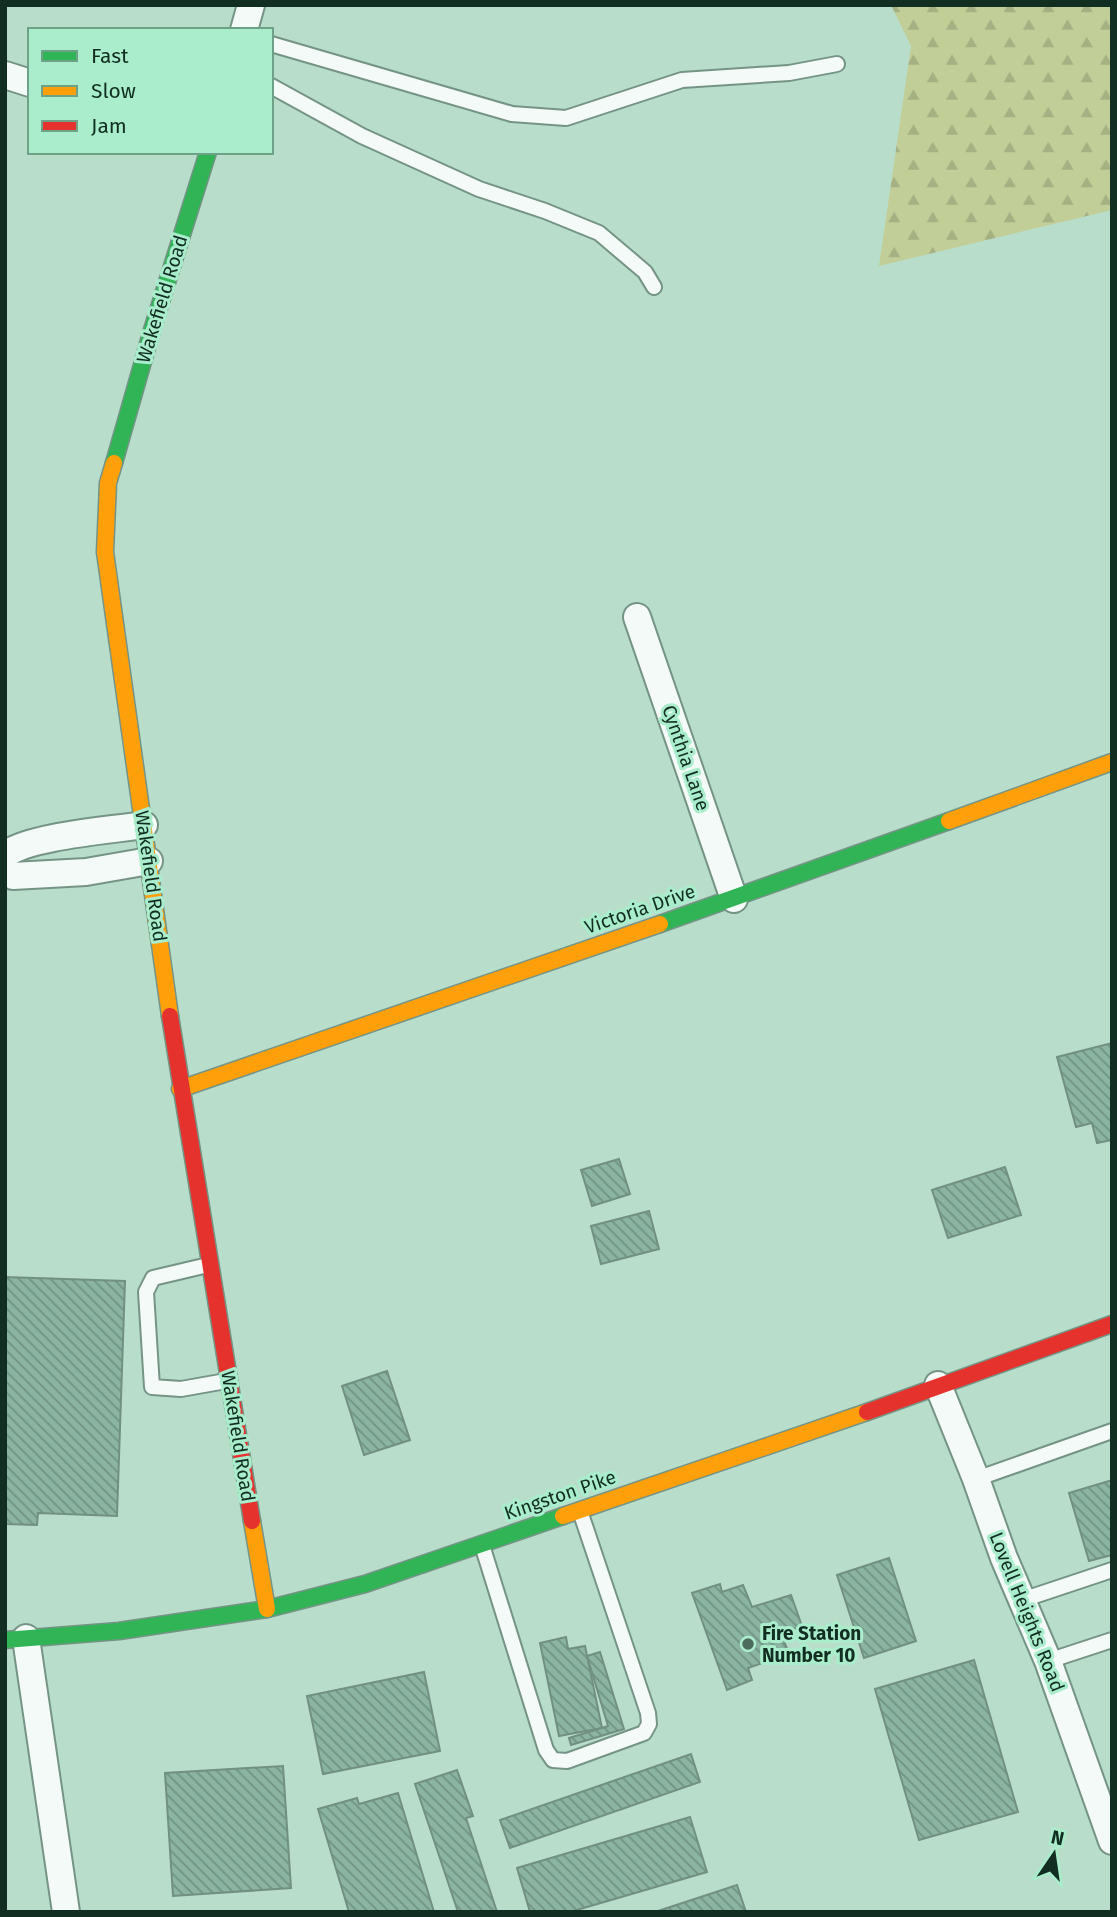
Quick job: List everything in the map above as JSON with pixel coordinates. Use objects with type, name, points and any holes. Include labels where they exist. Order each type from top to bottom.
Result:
[{"type":"street","points":[[245,28],[251,5]]},
{"type":"street","points":[[5,75],[28,82]]},
{"type":"street","name":"Wakefield Road","points":[[207,154],[152,330],[108,483],[105,552],[180,1089],[267,1609]]},
{"type":"street","name":"Cynthia Lane","points":[[637,617],[734,899]]},
{"type":"street","name":"Victoria Drive","points":[[180,1089],[734,899],[1112,762]]},
{"type":"street","points":[[5,855],[12,849],[45,840],[144,825]]},
{"type":"street","points":[[5,872],[13,876],[86,872],[149,860]]},
{"type":"street","name":"Kingston Pike","points":[[15,1639],[119,1631],[267,1609],[365,1584],[836,1423],[1112,1324]]},
{"type":"street","name":"Lovell Heights Road","points":[[938,1385],[1004,1558],[1048,1661],[1112,1841]]},
{"type":"street","points":[[15,1639],[66,1912]]},
{"type":"lane","points":[[273,45],[512,114],[566,118],[682,80],[789,74],[837,64]]},
{"type":"lane","points":[[273,87],[362,136],[479,189],[599,233],[645,272],[654,287]]},
{"type":"lane","points":[[209,1264],[153,1278],[146,1292],[152,1387],[181,1389],[229,1380]]},
{"type":"lane","points":[[976,1479],[1112,1431]]},
{"type":"lane","points":[[482,1544],[546,1750],[554,1760],[567,1761],[644,1733],[649,1724],[648,1713],[580,1511]]},
{"type":"lane","points":[[1022,1600],[1112,1570]]},
{"type":"lane","points":[[1048,1661],[1112,1640]]},
{"type":"green space","points":[[891,5],[1112,5],[1112,210],[879,266],[911,46]]},
{"type":"building","points":[[1112,1043],[1112,1140],[1097,1143],[1092,1123],[1076,1127],[1057,1057]]},
{"type":"building","points":[[619,1159],[630,1194],[592,1206],[581,1170]]},
{"type":"building","points":[[1005,1167],[1021,1215],[948,1238],[932,1190]]},
{"type":"building","points":[[649,1211],[659,1249],[601,1264],[591,1226]]},
{"type":"building","points":[[5,1277],[125,1281],[117,1516],[38,1513],[37,1525],[5,1524]]},
{"type":"building","points":[[387,1371],[410,1440],[364,1455],[342,1386]]},
{"type":"building","points":[[1112,1480],[1112,1555],[1089,1561],[1069,1493]]},
{"type":"building","points":[[889,1558],[916,1641],[864,1658],[837,1575]]},
{"type":"building","name":"Fire Station Number 10","points":[[720,1584],[722,1592],[743,1585],[752,1607],[791,1595],[802,1626],[781,1633],[789,1654],[748,1668],[752,1680],[727,1690],[692,1593]]},
{"type":"building","points":[[566,1637],[568,1649],[585,1646],[602,1728],[559,1736],[540,1643]]},
{"type":"building","points":[[600,1652],[624,1729],[571,1745],[569,1738],[608,1726],[587,1656]]},
{"type":"building","points":[[974,1660],[1018,1812],[919,1840],[875,1689]]},
{"type":"building","points":[[424,1672],[440,1751],[323,1774],[307,1696]]},
{"type":"building","points":[[691,1754],[700,1782],[510,1848],[500,1820]]},
{"type":"building","points":[[283,1766],[291,1888],[173,1896],[165,1773]]},
{"type":"building","points":[[457,1770],[473,1816],[466,1818],[497,1912],[458,1912],[415,1784]]},
{"type":"building","points":[[398,1793],[434,1912],[349,1912],[318,1809],[357,1798],[359,1804]]},
{"type":"building","points":[[690,1817],[707,1872],[570,1912],[530,1912],[517,1868]]},
{"type":"building","points":[[737,1885],[746,1912],[655,1912]]},
{"type":"traffic: fast","points":[[114,463],[207,154]]},
{"type":"traffic: fast","points":[[660,924],[949,821]]},
{"type":"traffic: fast","points":[[5,1640],[119,1631],[267,1609],[365,1584],[563,1516]]},
{"type":"traffic: slow","points":[[114,463],[108,483],[105,552],[170,1016]]},
{"type":"traffic: slow","points":[[949,821],[1112,762]]},
{"type":"traffic: slow","points":[[180,1089],[660,924]]},
{"type":"traffic: slow","points":[[563,1516],[867,1412]]},
{"type":"traffic: slow","points":[[252,1521],[267,1609]]},
{"type":"traffic: jam","points":[[170,1016],[252,1521]]},
{"type":"traffic: jam","points":[[867,1412],[1112,1324]]},
{"type":"place","name":"Fire Station Number 10","points":[[748,1644]]}]
